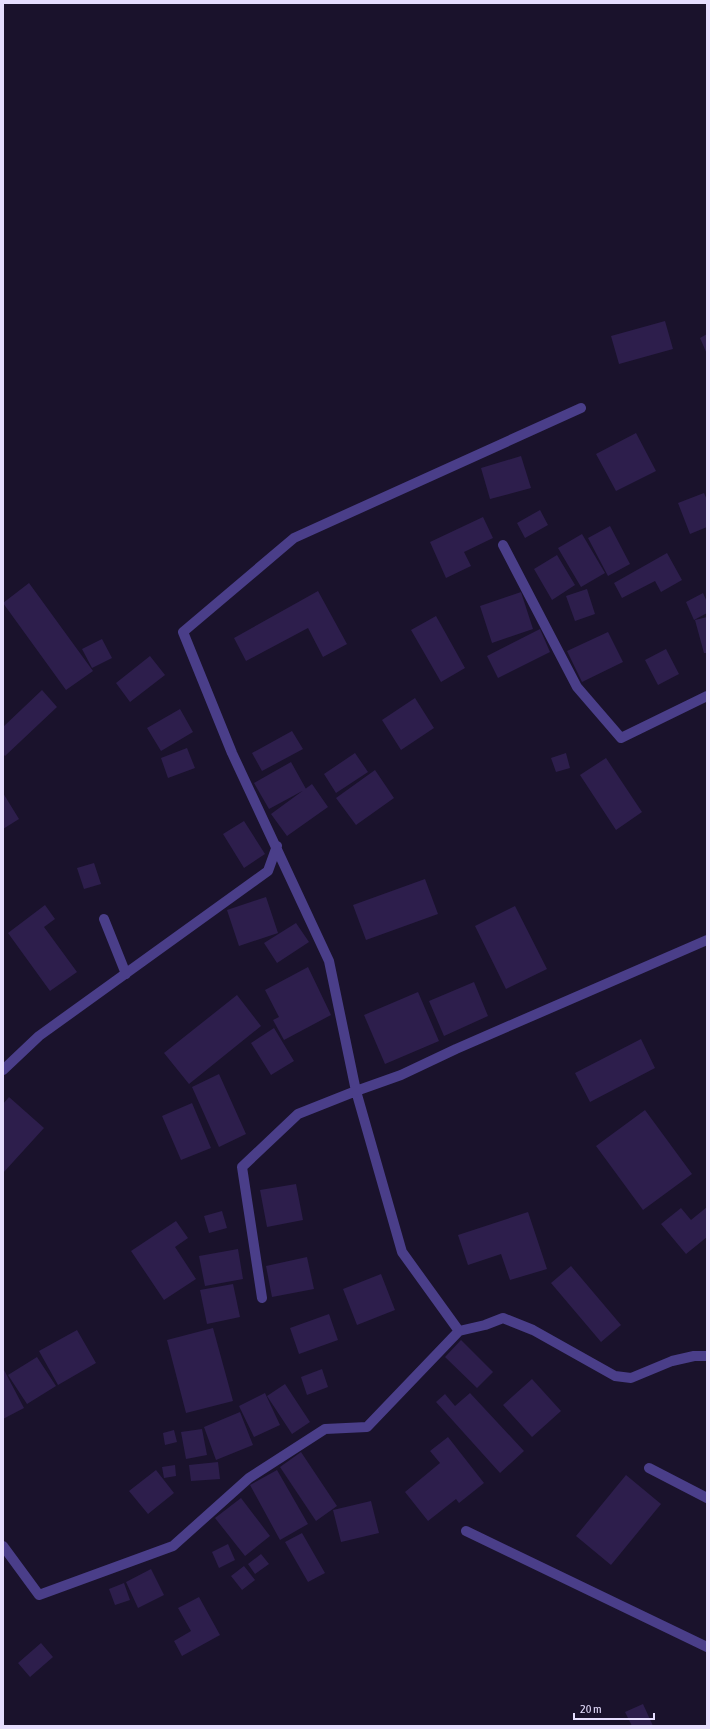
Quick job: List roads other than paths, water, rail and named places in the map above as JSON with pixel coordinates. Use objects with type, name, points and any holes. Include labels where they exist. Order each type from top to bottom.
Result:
[{"type":"street","points":[[459,1331],[402,1252],[356,1091],[329,961],[277,846],[232,753],[183,632],[294,538],[581,408]]},
{"type":"street","points":[[503,545],[577,687],[621,738],[707,696]]},
{"type":"street","points":[[3,1070],[39,1036],[268,871],[277,846]]},
{"type":"street","points":[[104,919],[126,974]]},
{"type":"street","points":[[262,1298],[242,1167],[298,1114],[401,1075],[707,940]]},
{"type":"street","points":[[3,1548],[39,1595],[173,1546],[249,1478],[325,1429],[367,1427],[459,1331],[485,1325],[503,1318],[533,1330],[615,1376],[631,1378],[672,1361],[694,1356],[707,1356]]},
{"type":"street","points":[[649,1468],[707,1498]]},
{"type":"street","points":[[466,1531],[707,1647]]}]
